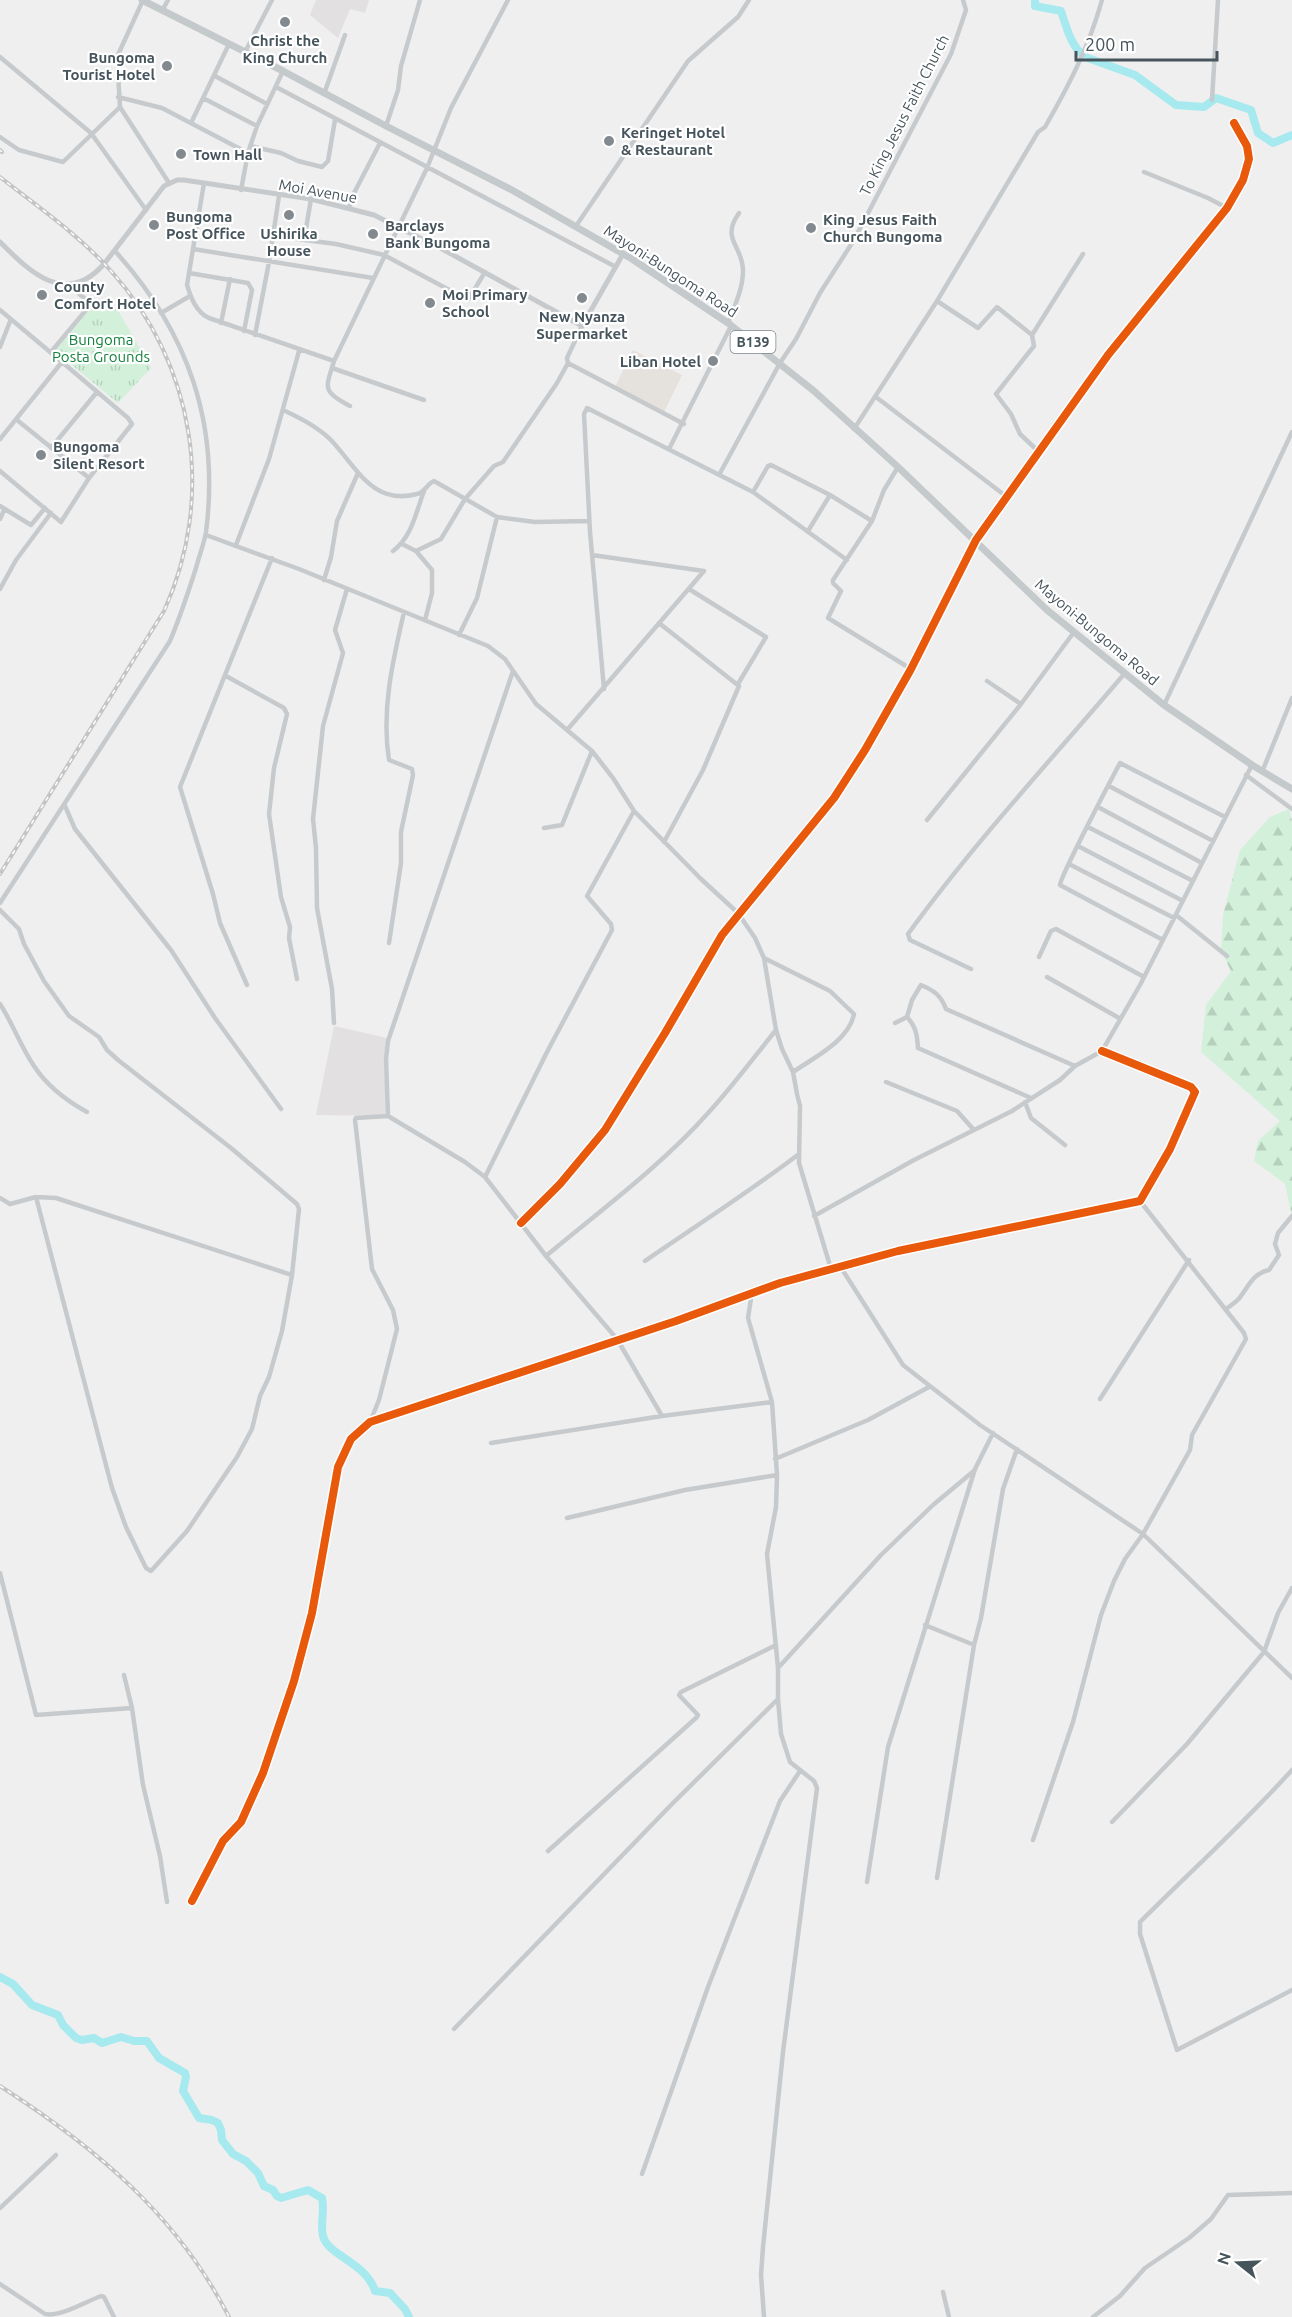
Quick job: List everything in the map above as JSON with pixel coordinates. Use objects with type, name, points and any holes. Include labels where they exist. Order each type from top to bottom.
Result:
[{"type":"main road","name":"Mayoni-Bungoma Road","points":[[143,0],[284,71],[576,226],[729,324],[780,363],[898,467],[1047,610],[1164,705],[1262,772],[1292,789]]},
{"type":"street","points":[[0,242],[31,272],[41,278],[72,284],[81,282],[96,273],[169,183],[120,107],[118,97],[117,57],[143,0]]},
{"type":"street","points":[[162,10],[168,0]]},
{"type":"street","points":[[245,51],[272,0]]},
{"type":"street","points":[[386,126],[398,90],[400,66],[420,0]]},
{"type":"street","points":[[350,406],[337,399],[327,388],[334,361],[427,168],[451,108],[508,0]]},
{"type":"street","points":[[576,226],[688,61],[738,16],[749,0]]},
{"type":"street","name":"To King Jesus Faith Church","points":[[719,475],[820,293],[854,240],[951,54],[966,10],[963,0]]},
{"type":"street","points":[[854,429],[937,301],[1038,132],[1045,127],[1075,75],[1088,45],[1102,0]]},
{"type":"street","points":[[1212,100],[1218,0]]},
{"type":"street","points":[[324,94],[345,35]]},
{"type":"street","points":[[191,123],[229,44]]},
{"type":"street","points":[[0,57],[91,133],[146,210]]},
{"type":"street","points":[[241,190],[248,153],[257,126],[284,71]]},
{"type":"street","points":[[215,76],[267,104]]},
{"type":"street","points":[[276,87],[616,267]]},
{"type":"street","points":[[118,97],[162,108],[248,153]]},
{"type":"street","points":[[204,98],[257,126]]},
{"type":"street","points":[[0,137],[19,150],[63,162],[120,107]]},
{"type":"street","points":[[250,146],[281,153],[298,162],[322,167],[328,161],[335,120]]},
{"type":"street","points":[[521,1223],[561,1184],[604,1130],[665,1033],[722,935],[834,798],[865,750],[911,669],[976,540],[1108,355],[1227,208],[1243,180],[1249,159],[1247,146],[1234,123]]},
{"type":"street","points":[[349,208],[353,195],[380,143]]},
{"type":"street","points":[[1144,172],[1227,208]]},
{"type":"street","name":"Moi Avenue","points":[[169,183],[184,180],[204,183],[311,200],[375,215],[582,326]]},
{"type":"street","points":[[204,183],[188,285],[190,296],[200,313],[221,323],[299,351],[334,361]]},
{"type":"street","points":[[255,335],[274,236],[279,196]]},
{"type":"street","points":[[304,240],[311,200]]},
{"type":"street","points":[[669,449],[684,424],[729,324],[741,285],[743,271],[741,256],[730,235],[732,222],[739,213]]},
{"type":"street","points":[[274,236],[336,244],[384,255],[468,300],[485,272]]},
{"type":"street","points":[[193,249],[374,278]]},
{"type":"street","points":[[0,903],[170,641],[182,615],[206,535],[210,474],[203,417],[188,364],[161,314],[132,270],[114,250]]},
{"type":"street","points":[[416,551],[441,539],[465,499],[494,466],[503,462],[568,363],[567,358],[582,326],[623,254]]},
{"type":"street","points":[[1032,335],[1083,254]]},
{"type":"street","points":[[189,273],[248,283],[252,290],[244,331]]},
{"type":"street","points":[[221,323],[230,279]]},
{"type":"street","points":[[51,352],[91,304],[76,291],[72,284]]},
{"type":"street","points":[[161,314],[190,296]]},
{"type":"street","points":[[937,301],[978,328],[997,307],[1032,335],[1034,346],[996,394],[1011,414],[1020,434],[1038,451]]},
{"type":"street","points":[[0,310],[128,418],[132,424],[89,478],[61,522],[0,471]]},
{"type":"street","points":[[0,347],[11,319]]},
{"type":"street","points":[[236,545],[268,459],[299,351]]},
{"type":"street","points":[[0,439],[62,362]]},
{"type":"street","points":[[568,363],[684,424]]},
{"type":"street","points":[[332,369],[424,400]]},
{"type":"street","points":[[51,448],[97,392]]},
{"type":"street","points":[[876,397],[1007,497]]},
{"type":"street","points":[[604,689],[589,521],[584,414],[586,409],[589,408],[753,492],[846,560]]},
{"type":"street","points":[[283,410],[304,419],[330,439],[358,473],[384,494],[408,496],[424,491]]},
{"type":"street","points":[[17,420],[89,478]]},
{"type":"street","points":[[1164,705],[1292,432]]},
{"type":"street","points":[[753,492],[770,465],[830,495],[872,521]]},
{"type":"street","points":[[898,467],[884,489],[872,521],[832,582],[841,591],[828,618],[911,669]]},
{"type":"street","points":[[324,579],[331,557],[337,521],[358,473]]},
{"type":"street","points":[[393,551],[402,544],[409,533],[424,491],[434,481],[447,486],[497,517],[535,522],[589,521]]},
{"type":"street","points":[[808,531],[830,495]]},
{"type":"street","points":[[0,519],[2,508],[31,525],[45,508]]},
{"type":"street","points":[[0,589],[16,560],[51,513]]},
{"type":"street","points":[[459,635],[477,598],[497,517]]},
{"type":"street","points":[[206,535],[272,558],[488,646],[505,659],[543,712],[592,751],[634,811],[738,913],[755,938],[764,958],[776,1030],[793,1072],[800,1106],[799,1154],[802,1174],[831,1269]]},
{"type":"street","points":[[402,544],[416,551],[432,570],[432,593],[425,621]]},
{"type":"street","points":[[567,730],[703,570],[592,555]]},
{"type":"street","points":[[247,985],[220,923],[180,787],[272,558]]},
{"type":"street","points":[[664,842],[703,770],[737,692],[738,684],[766,637],[689,589]]},
{"type":"street","points":[[334,1023],[332,989],[317,908],[313,819],[323,726],[343,654],[335,630],[347,590]]},
{"type":"street","points":[[389,943],[401,863],[401,832],[413,775],[412,769],[389,760],[386,730],[391,675],[404,612]]},
{"type":"street","points":[[659,623],[738,684]]},
{"type":"street","points":[[927,820],[1021,704],[1074,632]]},
{"type":"street","points":[[388,1116],[386,1059],[388,1041],[513,671]]},
{"type":"street","points":[[971,969],[910,940],[908,934],[1035,776],[1125,673]]},
{"type":"street","points":[[226,676],[284,708],[287,714],[274,768],[268,814],[281,897],[290,927],[289,938],[297,979]]},
{"type":"street","points":[[987,681],[1021,704]]},
{"type":"street","points":[[1262,772],[1292,698]]},
{"type":"street","points":[[544,828],[562,825],[592,751]]},
{"type":"street","points":[[1163,940],[1060,885],[1060,881],[1122,763],[1225,817]]},
{"type":"street","points":[[814,1216],[1025,1102],[1060,1080],[1075,1066],[1102,1051],[1144,977],[1252,765]]},
{"type":"street","points":[[1246,775],[1292,809]]},
{"type":"street","points":[[1109,786],[1213,841]]},
{"type":"street","points":[[64,806],[75,829],[171,950],[215,1018],[281,1108]]},
{"type":"street","points":[[1098,807],[1202,863]]},
{"type":"street","points":[[485,1177],[547,1052],[612,930],[611,924],[587,896],[634,811]]},
{"type":"street","points":[[1088,827],[1193,881]]},
{"type":"street","points":[[1078,846],[1183,901]]},
{"type":"street","points":[[1069,864],[1175,916],[1227,956]]},
{"type":"street","points":[[0,910],[19,929],[24,944],[44,981],[69,1016],[99,1037],[107,1050],[118,1060],[231,1149],[297,1204],[299,1209],[292,1275],[282,1331],[252,1429],[237,1457],[187,1532],[149,1572],[126,1527],[112,1488],[36,1197]]},
{"type":"street","points":[[1039,957],[1051,931],[1056,929],[1144,977]]},
{"type":"street","points":[[764,958],[830,991],[854,1014],[844,1034],[793,1072]]},
{"type":"street","points":[[1047,977],[1119,1018]]},
{"type":"street","points":[[895,1023],[907,1017],[912,1000],[921,985],[938,995],[943,1000],[946,1009],[1075,1066]]},
{"type":"street","points":[[0,1004],[33,1066],[71,1104],[87,1112]]},
{"type":"street","points":[[907,1017],[914,1024],[918,1048],[1031,1098]]},
{"type":"street","points":[[546,1256],[694,1128],[776,1030]]},
{"type":"street","points":[[192,1900],[224,1841],[241,1822],[263,1773],[294,1681],[312,1613],[338,1467],[351,1439],[370,1422],[676,1321],[752,1292],[840,1266],[920,1246],[1140,1201],[1170,1149],[1195,1092],[1191,1087],[1102,1051]]},
{"type":"street","points":[[886,1082],[957,1111],[974,1130]]},
{"type":"street","points":[[1025,1102],[1031,1118],[1065,1144]]},
{"type":"street","points":[[370,1422],[379,1400],[397,1329],[393,1310],[372,1269],[355,1120],[356,1118],[388,1116],[465,1162],[485,1177],[546,1256],[617,1339],[662,1416]]},
{"type":"street","points":[[645,1262],[726,1204],[767,1179],[799,1154]]},
{"type":"street","points":[[0,1198],[10,1204],[36,1197],[56,1198],[292,1275]]},
{"type":"street","points":[[1033,1840],[1073,1722],[1101,1615],[1114,1581],[1190,1450],[1192,1435],[1246,1339],[1244,1333],[1189,1260],[1140,1201]]},
{"type":"street","points":[[1226,1309],[1239,1299],[1252,1280],[1261,1272],[1269,1270],[1277,1261],[1279,1251],[1275,1244],[1278,1233],[1292,1215]]},
{"type":"street","points":[[1100,1399],[1189,1260]]},
{"type":"street","points":[[840,1266],[903,1365],[929,1387],[993,1433],[1143,1534],[1292,1678]]},
{"type":"street","points":[[752,1292],[748,1318],[771,1402],[777,1475],[776,1507],[767,1554],[778,1668],[781,1734],[785,1752],[790,1761],[814,1781],[817,1788],[783,2052],[764,2235],[761,2275],[764,2317]]},
{"type":"street","points":[[775,1459],[868,1420],[929,1387]]},
{"type":"street","points":[[491,1443],[662,1416],[771,1402]]},
{"type":"street","points":[[867,1882],[888,1747],[975,1469],[993,1433]]},
{"type":"street","points":[[937,1878],[974,1645],[981,1618],[1003,1489],[1017,1449]]},
{"type":"street","points":[[778,1668],[881,1555],[975,1469]]},
{"type":"street","points":[[567,1518],[685,1490],[777,1475]]},
{"type":"street","points":[[0,1573],[36,1715],[132,1708]]},
{"type":"street","points":[[1112,1822],[1188,1744],[1264,1653],[1278,1613],[1292,1588]]},
{"type":"street","points":[[925,1625],[974,1645]]},
{"type":"street","points":[[549,1851],[698,1716],[679,1695],[681,1692],[776,1645]]},
{"type":"street","points":[[124,1675],[132,1708],[143,1785],[160,1856],[167,1902]]},
{"type":"street","points":[[454,2030],[671,1805],[778,1699]]},
{"type":"street","points":[[1292,1770],[1246,1820],[1140,1922],[1140,1934],[1177,2050],[1292,1990]]},
{"type":"street","points":[[642,2174],[708,1987],[780,1801],[800,1771]]},
{"type":"street","points":[[0,2208],[56,2155]]},
{"type":"street","points":[[1093,2317],[1120,2296],[1145,2268],[1189,2238],[1211,2219],[1228,2195],[1292,2193]]},
{"type":"street","points":[[0,2284],[53,2317],[101,2296],[114,2317]]},
{"type":"street","points":[[943,2292],[949,2317]]},
{"type":"shaded area","points":[[316,0],[369,0],[365,13],[350,9],[338,38],[310,15]]},
{"type":"shaded area","points":[[633,350],[682,375],[664,412],[615,387]]},
{"type":"shaded area","points":[[334,1026],[387,1038],[384,1056],[386,1116],[316,1115]]},
{"type":"green space","name":"Bungoma Posta Grounds","points":[[96,301],[118,310],[151,368],[118,403],[55,351]]},
{"type":"green space","points":[[1289,809],[1292,821],[1292,1217],[1285,1184],[1254,1161],[1258,1141],[1280,1121],[1201,1052],[1206,1005],[1231,971],[1221,951],[1223,915],[1240,850],[1270,817]]},
{"type":"waterway","points":[[1035,0],[1035,6],[1061,11],[1072,42],[1085,57],[1135,75],[1176,105],[1204,107],[1216,98],[1251,110],[1258,133],[1273,143],[1292,135]]},
{"type":"waterway","points":[[0,1977],[13,1984],[32,2005],[58,2015],[63,2025],[76,2038],[82,2040],[94,2038],[102,2043],[121,2037],[134,2041],[147,2041],[159,2058],[185,2073],[183,2091],[199,2118],[218,2123],[222,2140],[233,2154],[246,2161],[258,2173],[264,2186],[273,2190],[281,2198],[308,2190],[322,2198],[322,2231],[326,2243],[364,2273],[375,2291],[390,2293],[405,2309],[409,2317]]},
{"type":"railway","points":[[0,177],[86,245],[111,271],[140,308],[162,347],[178,389],[188,433],[192,478],[189,523],[180,567],[164,611],[0,874]]},
{"type":"railway","points":[[0,2086],[69,2133],[131,2186],[185,2246],[229,2317]]},
{"type":"cycle path","points":[[521,1223],[560,1184],[605,1130],[722,935],[834,798],[865,750],[911,669],[976,540],[1108,355],[1227,208],[1243,180],[1249,159],[1247,146],[1234,123]]},
{"type":"cycle path","points":[[192,1901],[223,1841],[241,1822],[263,1773],[294,1681],[312,1613],[338,1467],[351,1439],[370,1422],[676,1321],[780,1283],[898,1251],[1140,1201],[1170,1149],[1195,1092],[1191,1087],[1102,1051]]},
{"type":"place","name":"Christ the King Church","points":[[285,22]]},
{"type":"place","name":"Bungoma Tourist Hotel","points":[[167,66]]},
{"type":"place","name":"Keringet Hotel & Restaurant","points":[[609,141]]},
{"type":"place","name":"Town Hall","points":[[181,154]]},
{"type":"place","name":"Ushirika House","points":[[289,215]]},
{"type":"place","name":"Bungoma Post Office","points":[[154,225]]},
{"type":"place","name":"King Jesus Faith Church Bungoma","points":[[811,228]]},
{"type":"place","name":"Barclays Bank Bungoma","points":[[373,234]]},
{"type":"place","name":"County Comfort Hotel","points":[[42,295]]},
{"type":"place","name":"New Nyanza Supermarket","points":[[582,298]]},
{"type":"place","name":"Moi Primary School","points":[[430,303]]},
{"type":"place","name":"Liban Hotel","points":[[713,361]]},
{"type":"place","name":"Bungoma Silent Resort","points":[[41,455]]}]
